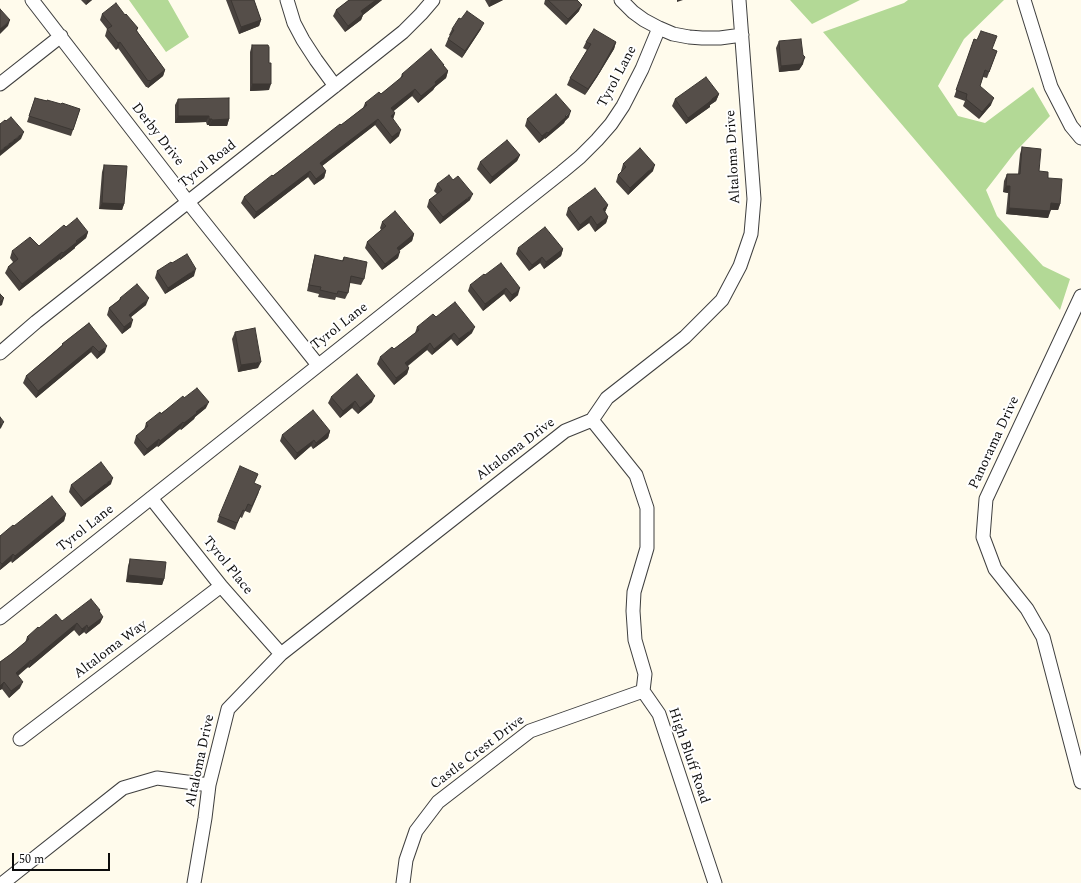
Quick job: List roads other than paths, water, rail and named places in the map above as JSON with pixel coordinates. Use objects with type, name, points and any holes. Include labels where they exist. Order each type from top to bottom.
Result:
[{"type":"street","name":"Derby Drive","points":[[32,0],[188,202],[318,365]]},
{"type":"street","points":[[287,0],[294,23],[303,40],[335,86]]},
{"type":"street","name":"Tyrol Road","points":[[0,353],[36,322],[403,32],[433,0]]},
{"type":"street","points":[[621,0],[644,20],[673,34],[689,37],[720,38],[742,35]]},
{"type":"street","name":"Altaloma Drive","points":[[194,883],[209,785],[228,709],[281,654],[565,431],[592,420],[607,398],[685,337],[722,300],[740,266],[751,234],[754,199],[739,0]]},
{"type":"street","points":[[1024,0],[1051,87],[1071,126],[1081,138]]},
{"type":"street","name":"Tyrol Lane","points":[[0,618],[580,157],[611,124],[623,106],[642,69],[659,28]]},
{"type":"street","points":[[0,84],[60,36]]},
{"type":"street","name":"Panorama Drive","points":[[1081,296],[986,499],[983,537],[995,569],[1027,609],[1043,637],[1081,782]]},
{"type":"street","points":[[592,420],[636,476],[647,508],[647,548],[634,592],[633,611],[635,640],[645,674],[643,691]]},
{"type":"street","name":"Tyrol Place","points":[[151,498],[221,586],[281,654]]},
{"type":"street","name":"Altaloma Way","points":[[20,739],[221,586]]},
{"type":"street","name":"Castle Crest Drive","points":[[403,883],[406,860],[416,831],[438,802],[530,731],[643,691]]},
{"type":"street","name":"High Bluff Road","points":[[643,691],[659,714],[715,883]]},
{"type":"street","points":[[3,883],[123,788],[157,778],[209,785]]}]
